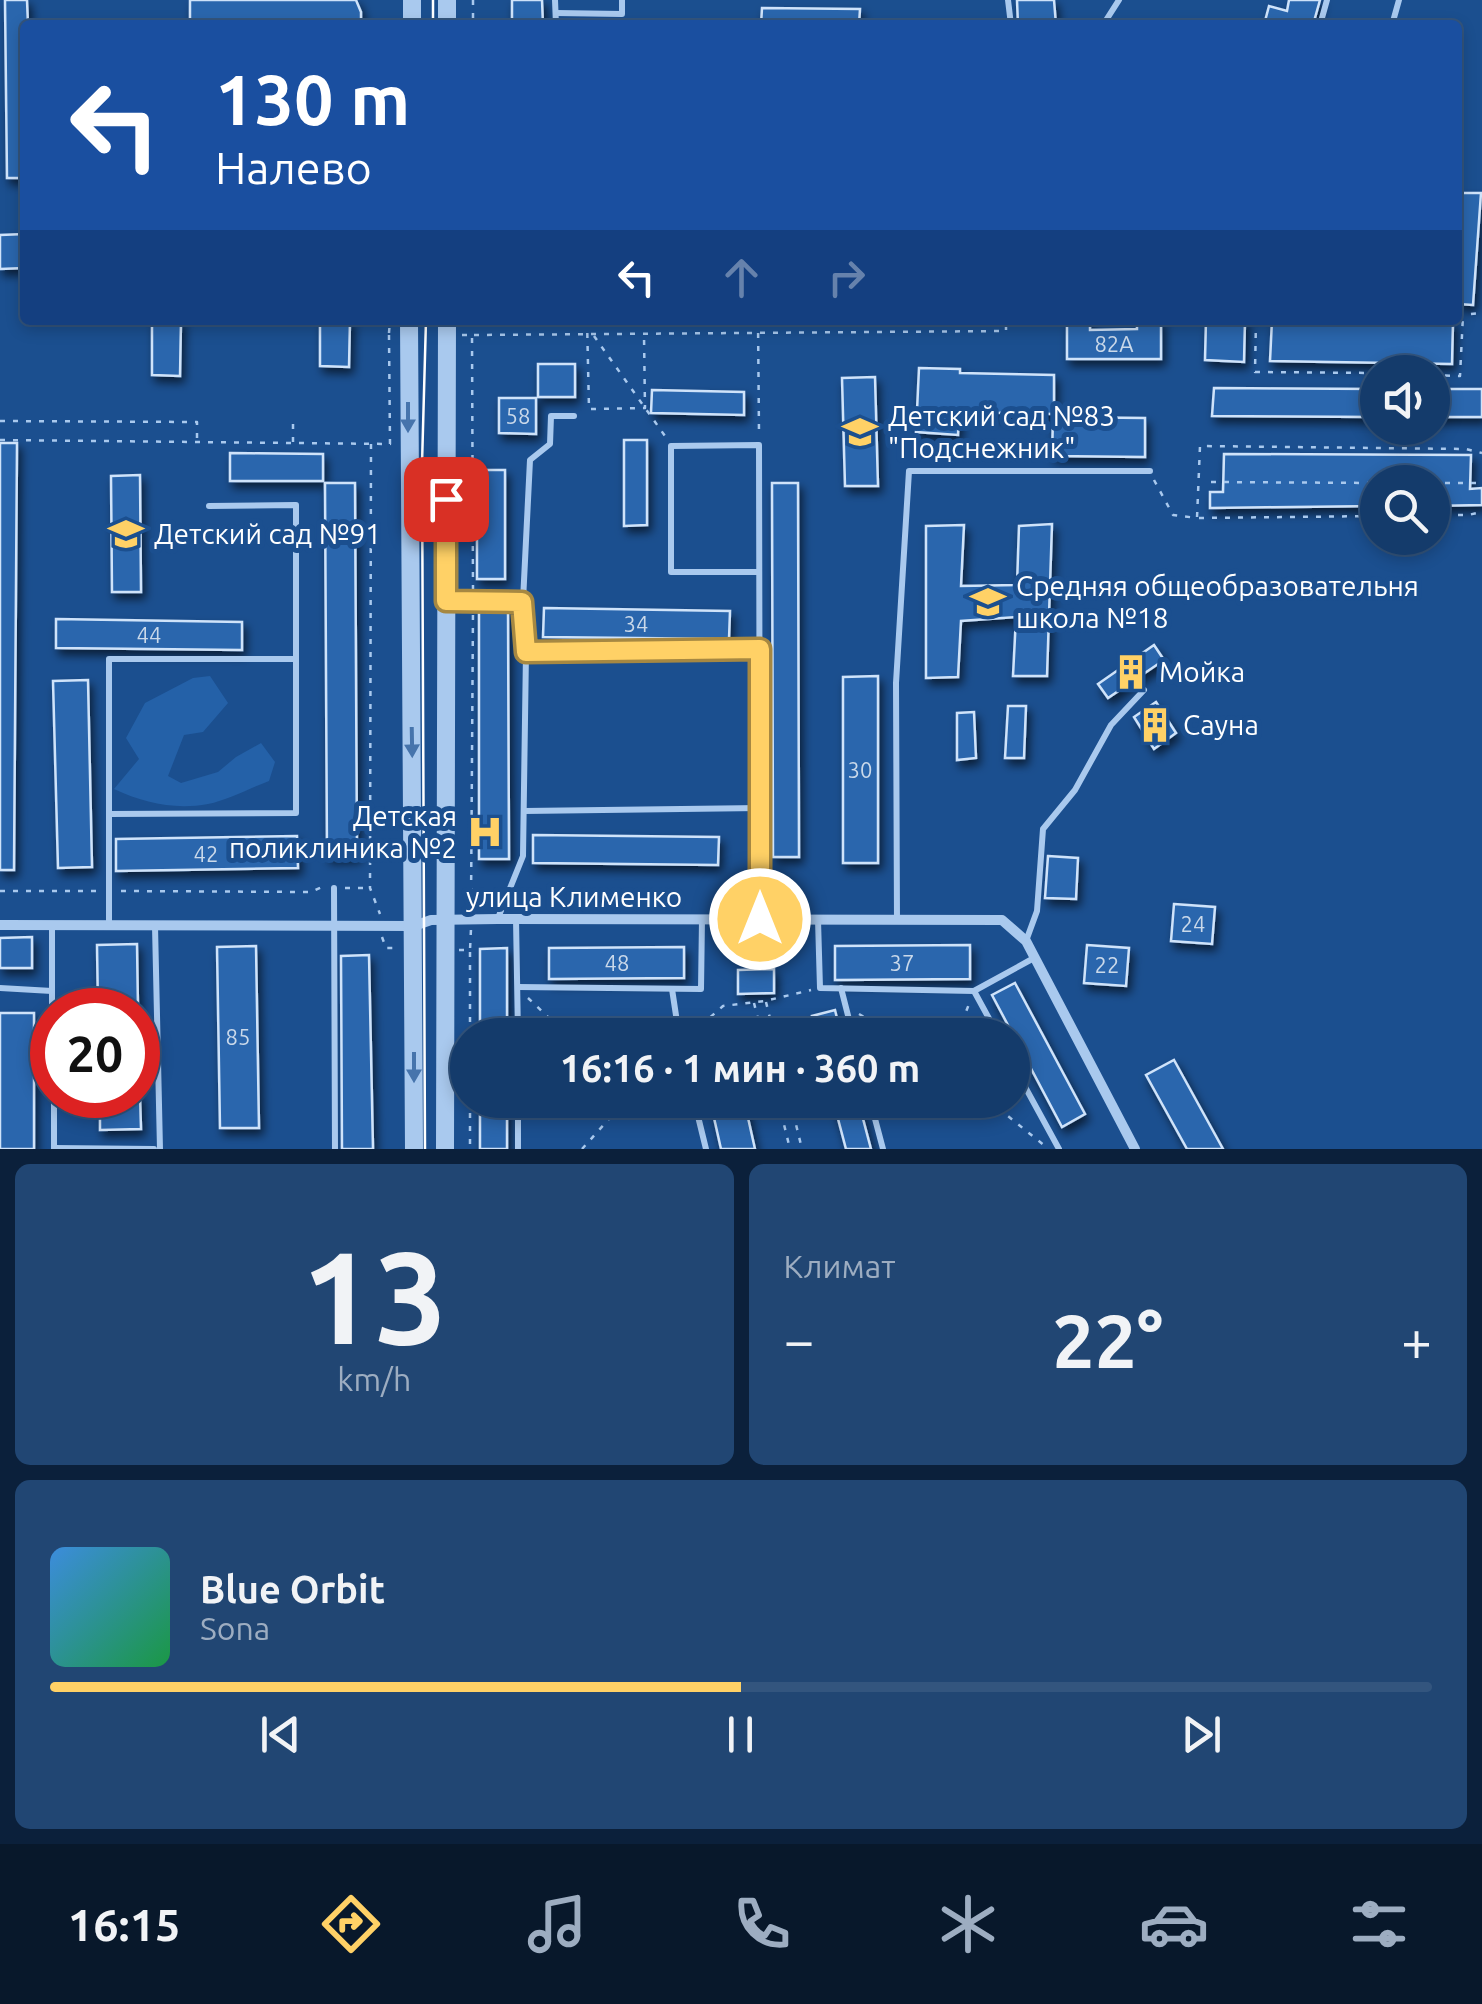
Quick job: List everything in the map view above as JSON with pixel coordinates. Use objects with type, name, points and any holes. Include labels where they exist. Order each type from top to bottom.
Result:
[{"type":"street","points":[[410,325],[414,1149]]},
{"type":"street","points":[[445,1149],[446,325]]},
{"type":"street","name":"улица Клименко","points":[[0,924],[414,926],[445,920],[498,918],[1002,920],[1026,941]]},
{"type":"street","points":[[1026,941],[1135,1149]]},
{"type":"lane","points":[[555,0],[556,20]]},
{"type":"lane","points":[[556,13],[622,14],[622,0]]},
{"type":"lane","points":[[498,918],[522,856],[526,652],[522,602],[530,460],[550,444],[551,416],[574,416]]},
{"type":"lane","points":[[759,572],[672,572],[671,446],[759,445],[760,919]]},
{"type":"lane","points":[[897,920],[896,683],[909,472],[1150,471]]},
{"type":"lane","points":[[109,814],[296,813],[296,506],[208,506]]},
{"type":"lane","points":[[446,601],[522,602]]},
{"type":"lane","points":[[526,652],[760,649]]},
{"type":"lane","points":[[109,924],[109,659],[296,659]]},
{"type":"lane","points":[[1026,941],[1037,911],[1044,829],[1075,790],[1111,725],[1144,690]]},
{"type":"lane","points":[[524,811],[760,808]]},
{"type":"lane","points":[[334,888],[335,1149]]},
{"type":"lane","points":[[518,987],[701,989],[702,919]]},
{"type":"lane","points":[[818,919],[820,988],[974,992],[1035,957]]},
{"type":"lane","points":[[516,920],[518,1018]]},
{"type":"lane","points":[[52,924],[52,988]]},
{"type":"lane","points":[[54,1118],[54,1148],[157,1149],[156,924]]},
{"type":"lane","points":[[0,988],[30,990]]},
{"type":"lane","points":[[841,988],[848,1018]]},
{"type":"lane","points":[[672,989],[676,1018]]},
{"type":"lane","points":[[974,992],[989,1018]]},
{"type":"lane","points":[[1030,1096],[1059,1149]]},
{"type":"lane","points":[[518,1118],[518,1149]]},
{"type":"lane","points":[[698,1118],[706,1149]]},
{"type":"lane","points":[[875,1118],[883,1149]]},
{"type":"path","points":[[389,334],[390,325]]},
{"type":"path","points":[[589,325],[588,409],[645,408]]},
{"type":"path","points":[[653,325],[653,334]]},
{"type":"path","points":[[758,325],[759,445]]},
{"type":"path","points":[[881,325],[881,332]]},
{"type":"path","points":[[472,335],[1006,331],[1006,325]]},
{"type":"path","points":[[1256,325],[1256,372],[1360,374]]},
{"type":"path","points":[[1450,376],[1460,376],[1460,325]]},
{"type":"path","points":[[590,334],[671,446]]},
{"type":"path","points":[[644,334],[645,408]]},
{"type":"path","points":[[292,443],[293,419]]},
{"type":"path","points":[[0,421],[198,422],[197,442]]},
{"type":"path","points":[[0,440],[390,444]]},
{"type":"path","points":[[371,444],[370,888],[380,912],[380,932],[386,948],[414,949]]},
{"type":"path","points":[[1197,518],[1200,446],[1482,452]]},
{"type":"path","points":[[1150,471],[1173,515],[1360,516]]},
{"type":"path","points":[[1212,482],[1360,482]]},
{"type":"path","points":[[1450,483],[1482,483]]},
{"type":"path","points":[[1450,516],[1482,512]]},
{"type":"path","points":[[0,891],[311,892],[321,888],[370,888]]},
{"type":"path","points":[[470,1018],[471,919]]},
{"type":"path","points":[[445,949],[470,950]]},
{"type":"path","points":[[518,987],[550,1018]]},
{"type":"path","points":[[709,1018],[723,1006],[820,988]]},
{"type":"path","points":[[964,1018],[974,992]]},
{"type":"path","points":[[765,1000],[770,1018]]},
{"type":"path","points":[[754,1002],[758,1018]]},
{"type":"path","points":[[845,1005],[867,1018]]},
{"type":"path","points":[[470,1118],[470,1149]]},
{"type":"path","points":[[582,1149],[610,1118]]},
{"type":"path","points":[[782,1118],[790,1149]]},
{"type":"path","points":[[794,1118],[802,1149]]},
{"type":"path","points":[[1010,1118],[1048,1149]]},
{"type":"shaded area","points":[[210,676],[228,703],[203,732],[184,735],[168,776],[181,783],[218,772],[261,743],[275,762],[269,781],[223,800],[196,806],[160,804],[114,789],[139,759],[126,738],[145,703],[193,678]]},
{"type":"building","points":[[5,0],[27,0],[28,20],[20,20],[20,178],[7,178]]},
{"type":"building","points":[[190,0],[356,0],[361,12],[361,20],[190,20]]},
{"type":"building","points":[[512,0],[542,0],[543,20],[512,20]]},
{"type":"building","points":[[1017,0],[1054,0],[1056,20],[1018,20]]},
{"type":"building","points":[[1289,0],[1320,0],[1314,20],[1265,20],[1269,6],[1287,11]]},
{"type":"building","points":[[762,8],[860,9],[859,20],[761,20]]},
{"type":"building","points":[[1462,193],[1481,193],[1473,305],[1462,304]]},
{"type":"building","points":[[20,234],[20,268],[0,269],[0,235]]},
{"type":"building","points":[[152,325],[181,325],[180,376],[152,375]]},
{"type":"building","points":[[320,325],[350,325],[349,367],[320,366]]},
{"type":"building","points":[[1067,325],[1090,325],[1090,330],[1161,325],[1161,359],[1067,359]]},
{"type":"building","points":[[1206,325],[1245,325],[1244,362],[1205,360]]},
{"type":"building","points":[[1272,325],[1453,325],[1452,364],[1450,355],[1360,355],[1360,362],[1270,361]]},
{"type":"building","points":[[538,364],[575,364],[575,397],[538,397]]},
{"type":"building","points":[[919,368],[1054,375],[1054,414],[959,412],[958,435],[916,432]]},
{"type":"building","name":"Детский сад №83 \"Подснежник\"","points":[[875,377],[878,486],[845,486],[842,378]]},
{"type":"building","points":[[1214,388],[1360,389],[1360,417],[1212,416]]},
{"type":"building","points":[[1450,389],[1482,389],[1482,417],[1450,417]]},
{"type":"building","points":[[652,390],[744,392],[744,415],[651,413]]},
{"type":"building","points":[[499,398],[536,398],[536,434],[499,433]]},
{"type":"building","points":[[1053,417],[1145,418],[1145,457],[1052,456]]},
{"type":"building","points":[[624,440],[647,440],[647,525],[624,526]]},
{"type":"building","points":[[0,443],[17,443],[14,870],[0,870]]},
{"type":"building","points":[[230,453],[323,454],[323,481],[230,481]]},
{"type":"building","points":[[1224,454],[1471,455],[1470,489],[1482,488],[1482,505],[1450,506],[1450,465],[1360,465],[1360,506],[1210,508],[1210,492],[1223,492]]},
{"type":"building","points":[[477,470],[505,470],[505,579],[477,579]]},
{"type":"building","name":"Детский сад №91","points":[[140,475],[141,592],[112,592],[111,476]]},
{"type":"building","points":[[325,483],[355,483],[357,856],[327,857]]},
{"type":"building","points":[[772,483],[798,483],[799,857],[773,857]]},
{"type":"building","name":"Средняя общеобразовательня школа №18","points":[[1052,524],[1047,676],[1013,676],[1016,617],[961,621],[958,677],[926,678],[926,526],[964,525],[961,586],[1017,585],[1019,526]]},
{"type":"building","points":[[544,608],[730,611],[729,639],[543,637]]},
{"type":"building","points":[[479,610],[508,610],[509,859],[479,859]]},
{"type":"building","points":[[56,619],[242,622],[242,650],[56,648]]},
{"type":"building","name":"Мойка","points":[[1154,645],[1164,660],[1108,698],[1098,684]]},
{"type":"building","points":[[878,676],[878,863],[843,863],[843,677]]},
{"type":"building","points":[[88,680],[92,867],[58,868],[53,681]]},
{"type":"building","name":"Сауна","points":[[1156,702],[1176,733],[1154,749],[1134,717]]},
{"type":"building","points":[[1008,706],[1026,706],[1024,758],[1005,758]]},
{"type":"building","points":[[974,712],[976,758],[957,760],[957,713]]},
{"type":"building","points":[[533,835],[719,837],[718,865],[533,863]]},
{"type":"building","points":[[297,836],[298,868],[116,871],[116,839]]},
{"type":"building","points":[[1048,856],[1078,858],[1076,899],[1045,898]]},
{"type":"building","points":[[1174,904],[1215,907],[1212,944],[1171,941]]},
{"type":"building","points":[[32,937],[32,968],[0,968],[0,938]]},
{"type":"building","points":[[137,944],[138,988],[98,988],[97,945]]},
{"type":"building","points":[[970,945],[970,979],[835,980],[835,946]]},
{"type":"building","points":[[1087,945],[1129,948],[1126,986],[1084,983]]},
{"type":"building","points":[[256,946],[259,1128],[220,1128],[217,947]]},
{"type":"building","points":[[684,947],[684,978],[549,979],[549,948]]},
{"type":"building","points":[[507,948],[507,1018],[480,1018],[480,949]]},
{"type":"building","points":[[369,955],[373,1149],[342,1149],[341,956]]},
{"type":"building","points":[[774,969],[774,993],[738,994],[738,970]]},
{"type":"building","points":[[1015,983],[1085,1114],[1062,1127],[1030,1067],[1030,1018],[1004,1018],[992,995]]},
{"type":"building","points":[[835,1010],[837,1018],[813,1018]]},
{"type":"building","points":[[0,1013],[30,1013],[30,1118],[34,1118],[34,1149],[0,1149]]},
{"type":"building","points":[[1174,1060],[1223,1149],[1187,1149],[1146,1075]]},
{"type":"building","points":[[100,1118],[141,1118],[141,1129],[100,1130]]},
{"type":"building","points":[[480,1118],[507,1118],[507,1149],[480,1149]]},
{"type":"building","points":[[714,1118],[748,1118],[755,1149],[721,1149]]},
{"type":"building","points":[[838,1118],[863,1118],[871,1149],[846,1149]]},
{"type":"tram line","points":[[433,0],[433,20]]},
{"type":"tram line","points":[[425,1149],[422,464],[426,325]]},
{"type":"place","name":"Детский сад №83 \"Подснежник\"","points":[[860,432]]},
{"type":"place","name":"Детский сад №91","points":[[126,534]]},
{"type":"place","name":"Средняя общеобразовательня школа №18","points":[[988,602]]},
{"type":"place","name":"Мойка","points":[[1131,672]]},
{"type":"place","name":"Сауна","points":[[1155,725]]},
{"type":"place","name":"Детская поликлиника №2","points":[[485,832]]},
{"type":"route","points":[[446,499],[446,601],[522,602],[526,652],[760,649],[760,919]]}]
